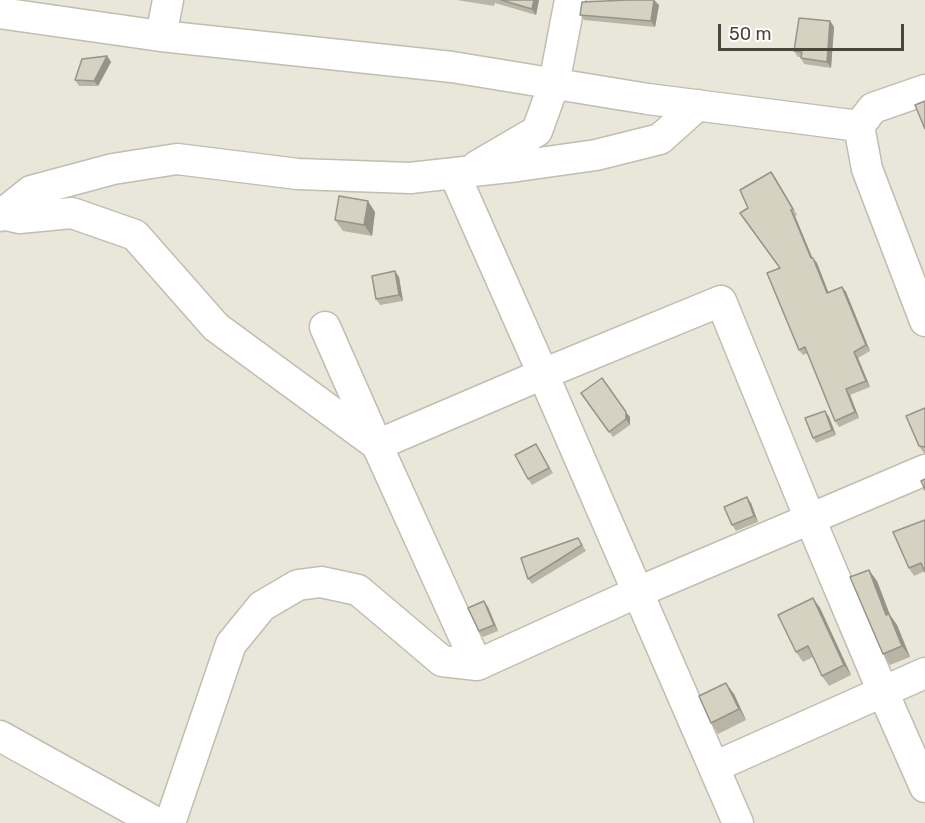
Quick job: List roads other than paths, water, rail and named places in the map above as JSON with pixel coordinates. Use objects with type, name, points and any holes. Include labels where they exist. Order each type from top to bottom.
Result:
[{"type":"street","points":[[161,36],[168,0]]},
{"type":"street","points":[[460,172],[537,131],[554,84],[570,0]]},
{"type":"street","points":[[0,13],[161,36],[452,68],[698,105],[859,126]]},
{"type":"street","points":[[925,90],[873,108],[859,126],[867,169],[925,321]]},
{"type":"street","points":[[1,215],[31,191],[113,169],[177,159],[298,174],[410,178],[596,155],[660,139],[698,105]]},
{"type":"street","points":[[460,172],[543,374],[738,823]]},
{"type":"street","points":[[1,215],[19,218],[72,213],[135,235],[216,327],[376,445]]},
{"type":"street","points":[[376,445],[721,301],[810,519],[925,787]]},
{"type":"street","points":[[325,327],[376,445],[477,665]]},
{"type":"street","points":[[170,823],[231,644],[262,606],[298,585],[321,582],[358,590],[442,661],[477,665],[638,592],[925,470]]},
{"type":"street","points":[[714,767],[925,673]]},
{"type":"street","points":[[0,736],[157,823]]}]
